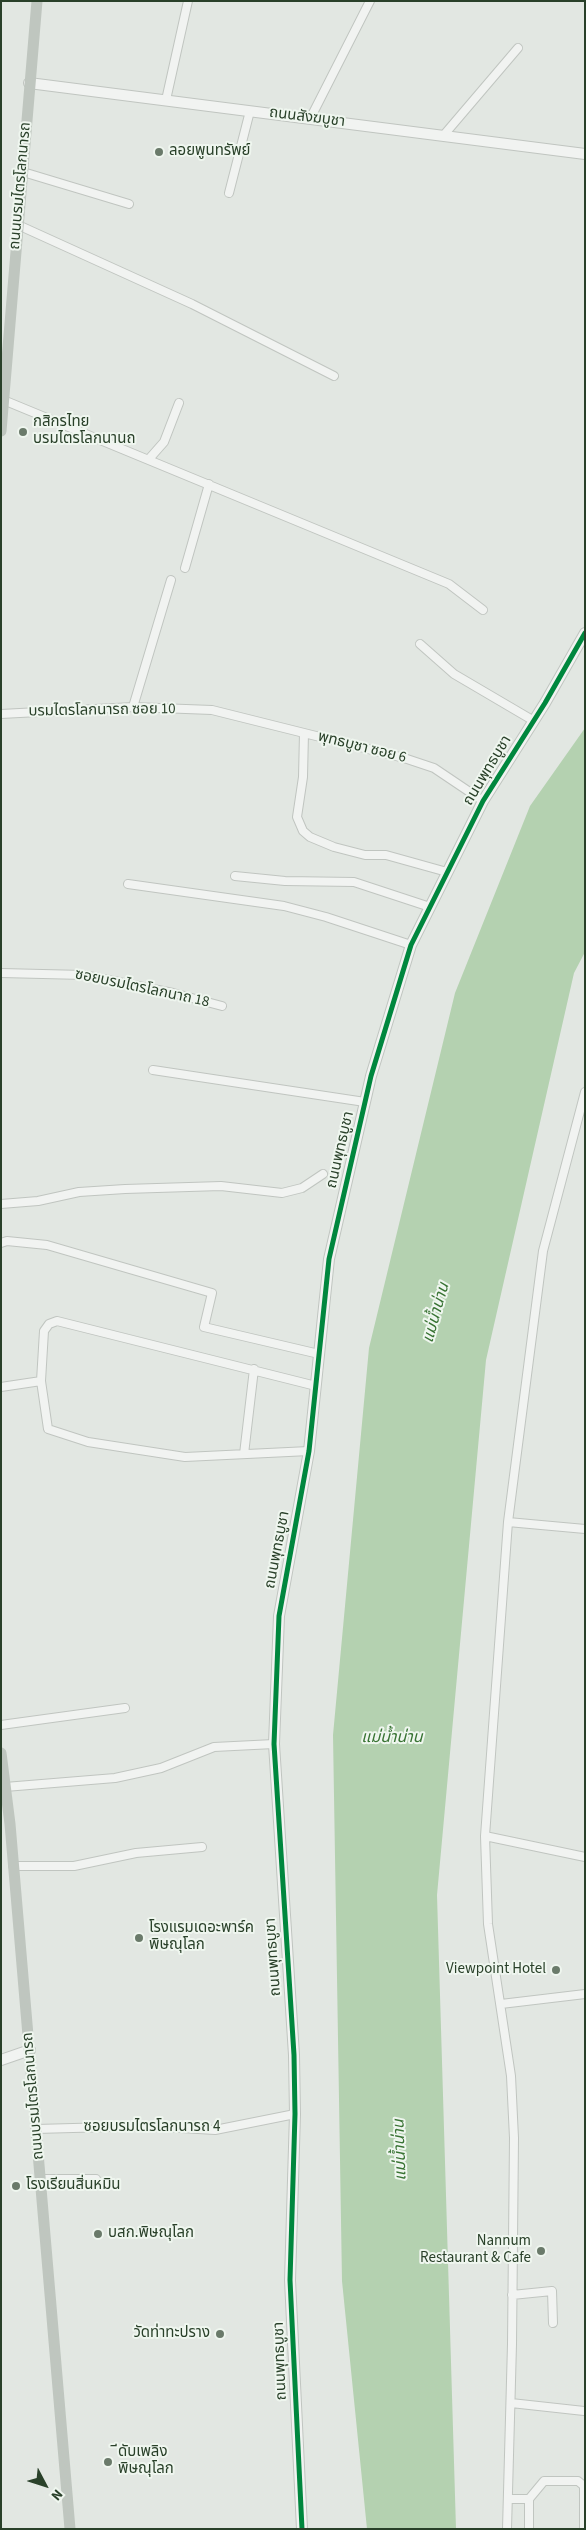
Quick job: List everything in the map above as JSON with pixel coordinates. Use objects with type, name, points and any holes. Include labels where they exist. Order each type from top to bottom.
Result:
[{"type":"main road","name":"ถนนบรมไตรโลกนารถ","points":[[1,432],[37,1]]},
{"type":"main road","name":"ถนนบรมไตรโลกนารถ","points":[[1,1753],[5,1787],[6,1824],[13,1866],[30,2050],[70,2529]]},
{"type":"street","points":[[166,100],[188,1]]},
{"type":"street","points":[[310,119],[370,1]]},
{"type":"street","points":[[443,136],[518,48]]},
{"type":"street","name":"ถนนสังฆบูชา","points":[[29,83],[585,154]]},
{"type":"street","points":[[229,193],[250,111]]},
{"type":"street","points":[[23,172],[129,204]]},
{"type":"street","points":[[18,225],[192,304],[334,376]]},
{"type":"street","points":[[3,399],[449,584],[483,610]]},
{"type":"street","points":[[149,459],[164,442],[179,403]]},
{"type":"street","points":[[185,568],[209,484]]},
{"type":"street","points":[[133,707],[171,580]]},
{"type":"street","name":"ถนนพุทธบูชา","points":[[302,2529],[290,2280],[295,2114],[274,1744],[278,1616],[309,1451],[329,1259],[365,1102],[411,945],[483,802],[534,721],[585,633]]},
{"type":"street","points":[[420,644],[454,674],[534,721]]},
{"type":"street","name":"บรมไตรโลกนารถ ซอย 10","points":[[1,714],[133,707],[212,710],[232,716]]},
{"type":"street","name":"พุทธบูชา ซอย 6","points":[[232,716],[404,758],[434,768],[483,802]]},
{"type":"street","points":[[304,733],[303,777],[297,818],[303,831],[310,837],[334,847],[365,855],[386,855],[447,872]]},
{"type":"street","points":[[235,876],[354,882],[430,907]]},
{"type":"street","points":[[128,884],[284,906],[326,917],[411,945]]},
{"type":"street","name":"ซอยบรมไตรโลกนาถ 18","points":[[1,973],[84,974],[173,992],[222,1006]]},
{"type":"street","points":[[153,1070],[365,1102]]},
{"type":"street","points":[[507,2529],[511,2403],[514,2138],[511,2076],[488,1924],[485,1836],[508,1522],[543,1251],[585,1092]]},
{"type":"street","points":[[1,1204],[38,1201],[79,1192],[125,1189],[221,1186],[282,1193],[302,1188],[322,1174]]},
{"type":"street","points":[[1,1243],[7,1241],[47,1245],[212,1293],[204,1327],[319,1354]]},
{"type":"street","points":[[309,1451],[185,1457],[88,1442],[48,1429],[40,1381],[44,1331],[49,1324],[58,1321],[316,1386]]},
{"type":"street","points":[[244,1454],[254,1369]]},
{"type":"street","points":[[1,1387],[40,1381]]},
{"type":"street","points":[[508,1522],[585,1529]]},
{"type":"street","points":[[1,1724],[125,1708]]},
{"type":"street","points":[[5,1787],[115,1778],[161,1768],[214,1747],[274,1744]]},
{"type":"street","points":[[485,1836],[585,1857]]},
{"type":"street","points":[[13,1866],[74,1866],[136,1853],[202,1847]]},
{"type":"street","points":[[501,2004],[585,1994]]},
{"type":"street","points":[[1,2060],[30,2050]]},
{"type":"street","name":"ซอยบรมไตรโลกนารถ 4","points":[[36,2129],[147,2126],[215,2130],[295,2114]]},
{"type":"street","points":[[41,2179],[96,2179]]},
{"type":"street","points":[[512,2295],[552,2292],[553,2323]]},
{"type":"street","points":[[511,2403],[584,2411]]},
{"type":"street","points":[[529,2529],[529,2499],[544,2481],[578,2481],[584,2486],[584,2529]]},
{"type":"street","points":[[508,2498],[529,2499]]},
{"type":"water","name":"แม่น้ำน่าน","points":[[585,728],[585,952],[574,973],[486,1360],[437,1895],[456,2529],[367,2529],[342,2281],[333,1735],[369,1348],[455,993],[530,806]]},
{"type":"cycle path","points":[[302,2529],[290,2280],[295,2114],[294,2055],[274,1744],[279,1616],[309,1451],[329,1259],[371,1076],[411,945],[483,801],[545,703],[585,633]]},
{"type":"place","name":"ลอยพูนทรัพย์","points":[[159,152]]},
{"type":"place","name":"กสิกรไทย บรมไตรโลกนานถ","points":[[23,432]]},
{"type":"place","name":"โรงแรมเดอะพาร์ค พิษณุโลก","points":[[139,1938]]},
{"type":"place","name":"Viewpoint Hotel","points":[[556,1970]]},
{"type":"place","name":"โรงเรียนสิ่นหมิน","points":[[16,2186]]},
{"type":"place","name":"บสก.พิษณุโลก","points":[[98,2234]]},
{"type":"place","name":"Nannum Restaurant & Cafe","points":[[541,2251]]},
{"type":"place","name":"วัดท่าทะปราง","points":[[220,2334]]},
{"type":"place","name":"ีดับเพลิง พิษณุโลก","points":[[108,2462]]}]
